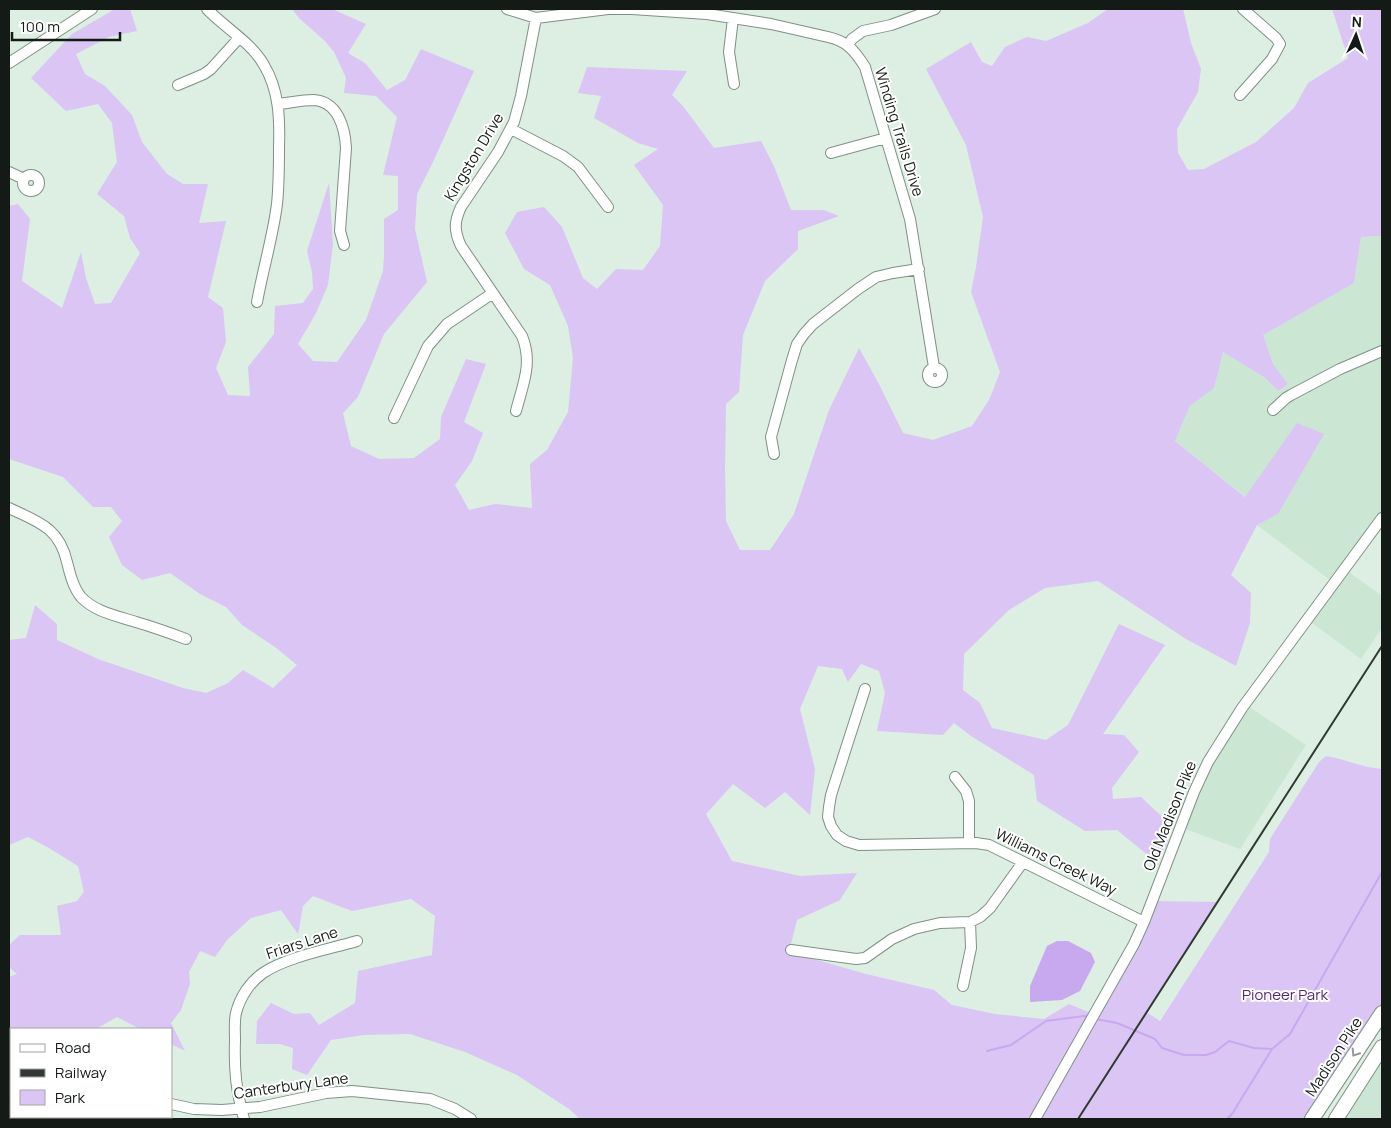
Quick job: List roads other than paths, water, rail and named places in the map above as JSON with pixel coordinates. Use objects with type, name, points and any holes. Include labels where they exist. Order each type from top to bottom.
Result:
[{"type":"main road","name":"Madison Pike","points":[[1312,1119],[1382,1012]]},
{"type":"main road","points":[[1336,1119],[1382,1047]]},
{"type":"street","points":[[9,63],[92,9]]},
{"type":"street","points":[[207,9],[249,46],[264,64],[278,104],[280,123],[277,206],[257,302]]},
{"type":"street","points":[[507,9],[536,18],[589,10],[632,9],[707,14],[828,37],[848,45],[852,39],[863,31],[891,25],[935,9]]},
{"type":"street","points":[[1240,95],[1272,59],[1280,44],[1276,38],[1243,9]]},
{"type":"street","name":"Kingston Drive","points":[[516,411],[527,368],[527,350],[522,336],[460,246],[455,229],[457,215],[461,207],[511,129],[522,96],[536,18]]},
{"type":"street","points":[[733,18],[729,52],[734,84]]},
{"type":"street","points":[[178,85],[211,69],[239,38]]},
{"type":"street","name":"Winding Trails Drive","points":[[848,45],[865,67],[910,219],[934,367]]},
{"type":"street","points":[[278,104],[319,101],[332,108],[340,119],[346,148],[340,231],[344,245]]},
{"type":"street","points":[[511,129],[563,156],[578,167],[608,206]]},
{"type":"street","points":[[832,153],[886,138]]},
{"type":"street","points":[[9,172],[24,179]]},
{"type":"street","points":[[774,454],[772,437],[792,360],[797,344],[804,334],[812,324],[876,277],[919,269]]},
{"type":"street","points":[[394,418],[428,346],[447,324],[493,293]]},
{"type":"street","points":[[1273,410],[1291,395],[1382,351]]},
{"type":"street","points":[[9,508],[43,524],[58,538],[64,550],[74,586],[94,608],[186,639]]},
{"type":"street","name":"Old Madison Pike","points":[[1035,1119],[1134,944],[1194,792],[1208,762],[1240,711],[1382,518]]},
{"type":"street","name":"Williams Creek Way","points":[[865,689],[830,796],[828,817],[837,835],[846,841],[859,845],[969,843],[989,845],[1144,922]]},
{"type":"street","points":[[955,777],[966,791],[969,843]]},
{"type":"street","points":[[791,950],[856,959],[865,958],[892,939],[914,929],[940,923],[970,922],[980,917],[990,908],[1023,862]]},
{"type":"street","points":[[963,986],[971,948],[970,922]]},
{"type":"street","name":"Friars Lane","points":[[244,1119],[236,1089],[234,1064],[236,1012],[244,993],[257,977],[281,964],[357,941]]},
{"type":"street","name":"Canterbury Lane","points":[[172,1104],[194,1109],[241,1109],[260,1107],[326,1093],[352,1091],[430,1099],[455,1109],[471,1119]]},
{"type":"waterway","points":[[1227,1119],[1232,1114],[1272,1049],[1290,1034],[1382,872]]},
{"type":"waterway","points":[[987,1051],[1011,1045],[1046,1021],[1089,1017]]},
{"type":"waterway","points":[[1096,1019],[1117,1023],[1155,1039],[1162,1048],[1184,1055],[1206,1055],[1215,1052],[1229,1041],[1254,1048],[1272,1049]]},
{"type":"railway","points":[[1078,1119],[1382,646]]},
{"type":"park label","name":"Pioneer Park","points":[[1285,995]]}]
